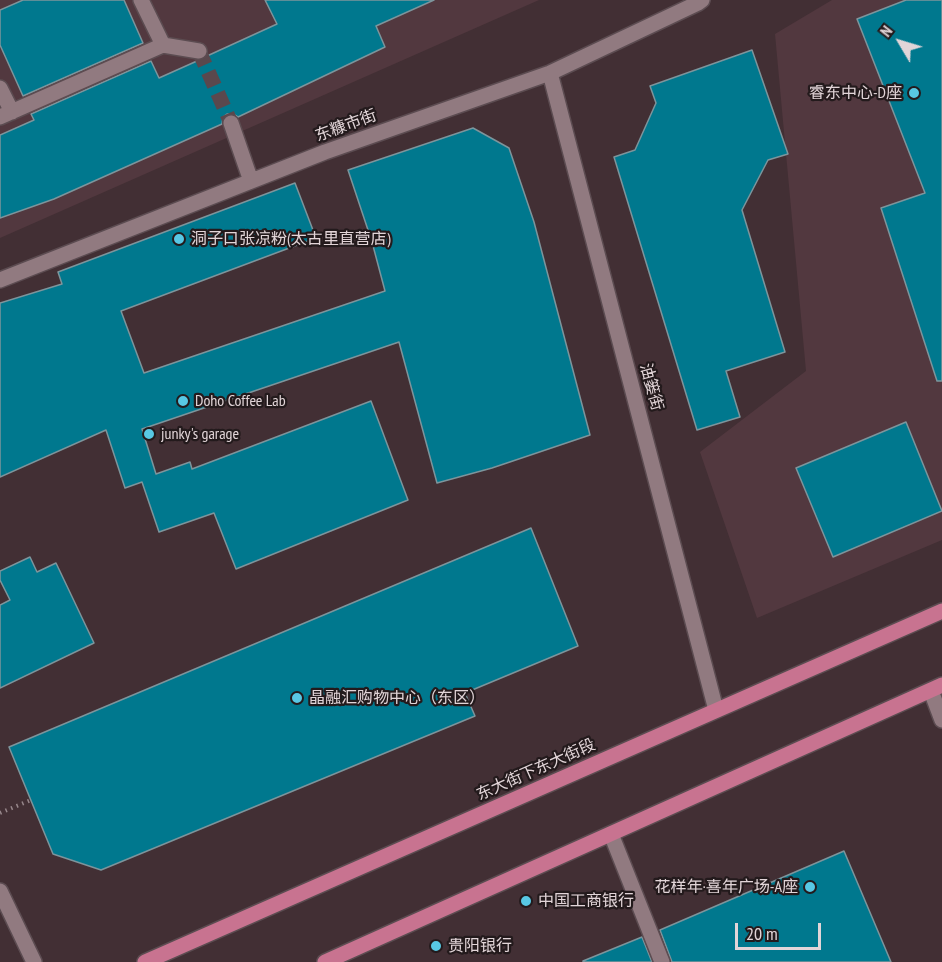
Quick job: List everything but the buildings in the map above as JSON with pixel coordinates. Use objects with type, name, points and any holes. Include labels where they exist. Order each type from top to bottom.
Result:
[{"type":"main road","name":"东大街下东大街段","points":[[146,962],[942,611]]},
{"type":"main road","points":[[325,962],[936,688]]},
{"type":"street","points":[[141,0],[162,45]]},
{"type":"street","name":"东糠市街","points":[[0,280],[325,152],[550,73],[702,0]]},
{"type":"street","points":[[0,88],[6,115],[162,45],[199,51]]},
{"type":"street","name":"油篓街","points":[[550,73],[716,710]]},
{"type":"street","points":[[231,123],[251,181]]},
{"type":"street","points":[[936,688],[942,720]]},
{"type":"street","points":[[611,834],[662,962]]},
{"type":"street","points":[[0,891],[34,962]]},
{"type":"path","points":[[0,813],[31,800]]},
{"type":"shaded area","points":[[0,0],[539,0],[0,238]]},
{"type":"shaded area","points":[[832,0],[942,0],[942,540],[757,618],[700,452],[806,371],[775,34]]},
{"type":"tunnel","points":[[199,51],[231,123]]},
{"type":"place","name":"睿东中心-D座","points":[[914,93]]},
{"type":"place","name":"洞子口张凉粉(太古里直营店)","points":[[179,239]]},
{"type":"place","name":"Doho Coffee Lab","points":[[183,401]]},
{"type":"place","name":"junky's garage","points":[[149,434]]},
{"type":"place","name":"晶融汇购物中心（东区）","points":[[297,698]]},
{"type":"place","name":"花样年·喜年广场-A座","points":[[810,887]]},
{"type":"place","name":"中国工商银行","points":[[526,901]]},
{"type":"place","name":"贵阳银行","points":[[436,946]]}]
